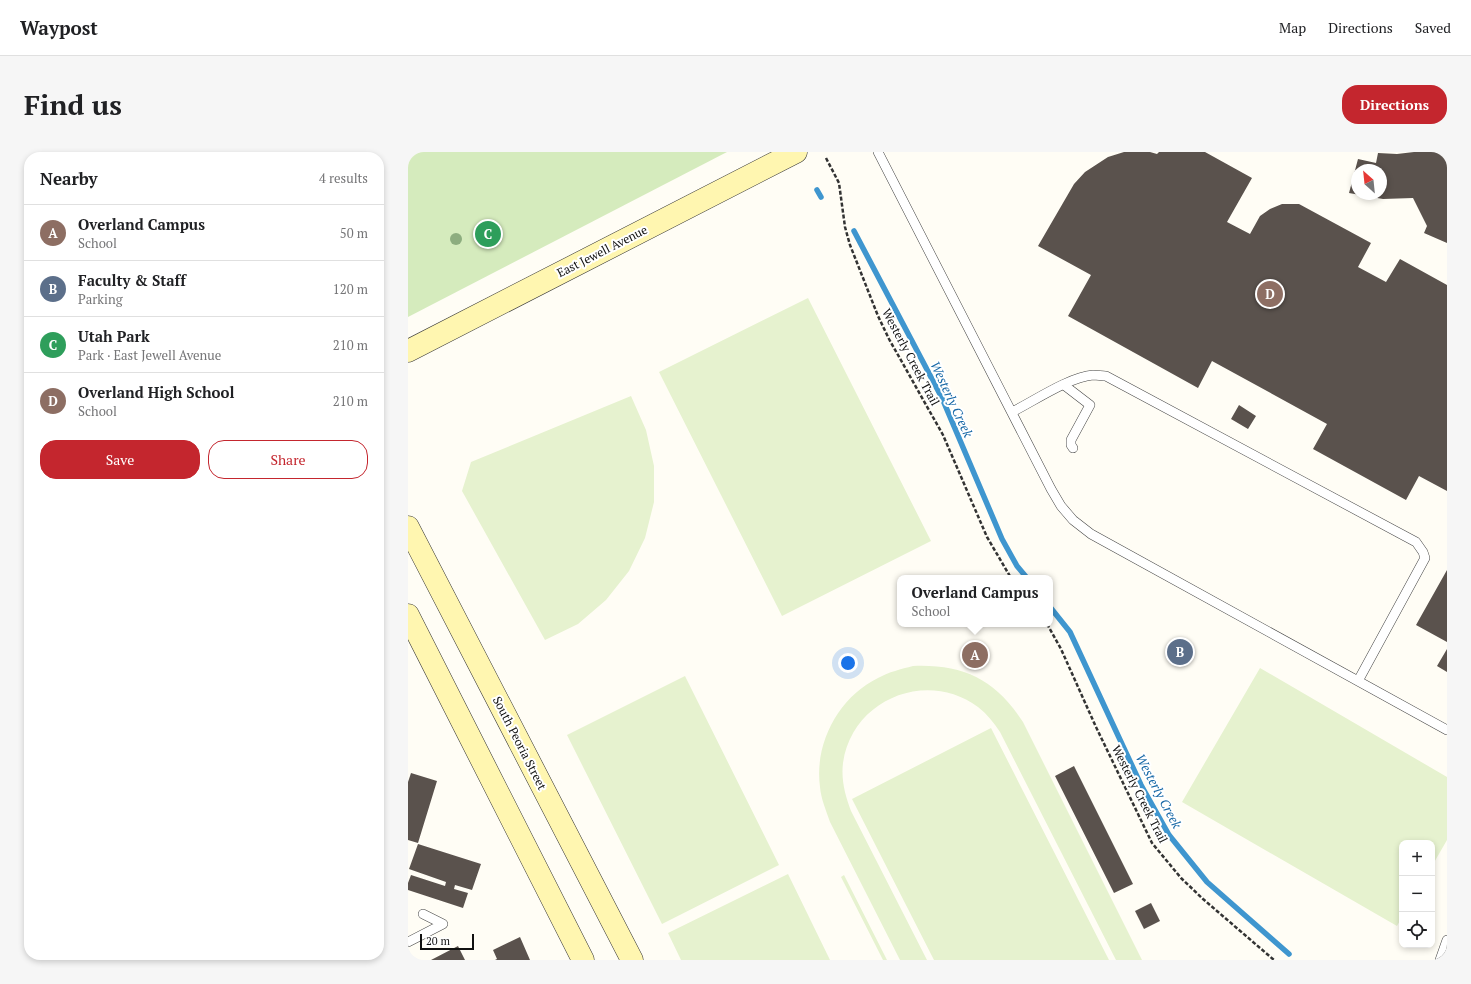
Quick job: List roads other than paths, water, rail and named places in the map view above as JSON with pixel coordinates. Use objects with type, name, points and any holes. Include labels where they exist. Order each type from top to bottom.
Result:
[{"type":"main road","name":"East Jewell Avenue","points":[[408,351],[796,152]]},
{"type":"main road","name":"South Peoria Street","points":[[408,527],[632,960]]},
{"type":"main road","points":[[408,615],[582,960]]},
{"type":"lane","points":[[878,152],[1051,489],[1061,506],[1073,520],[1091,534],[1447,730]]},
{"type":"lane","points":[[1012,412],[1064,385],[1083,377],[1095,375],[1106,376],[1416,542],[1425,558],[1358,681]]},
{"type":"lane","points":[[1064,385],[1090,405],[1071,440],[1071,445],[1073,448]]},
{"type":"lane","points":[[408,942],[443,924],[423,914]]},
{"type":"lane","points":[[1440,960],[1447,940]]},
{"type":"waterway","name":"Westerly Creek","points":[[817,190],[821,197]]},
{"type":"waterway","name":"Westerly Creek","points":[[854,231],[942,398],[1002,539],[1017,566],[1024,575]]},
{"type":"waterway","name":"Westerly Creek","points":[[1053,611],[1070,632],[1141,785],[1169,835],[1207,882],[1289,954]]},
{"type":"place","name":"Utah Park","points":[[488,234]]},
{"type":"place","name":"Overland High School","points":[[1270,294]]},
{"type":"place","name":"Faculty & Staff","points":[[1180,652]]},
{"type":"place","name":"Overland Campus","points":[[975,655]]}]
